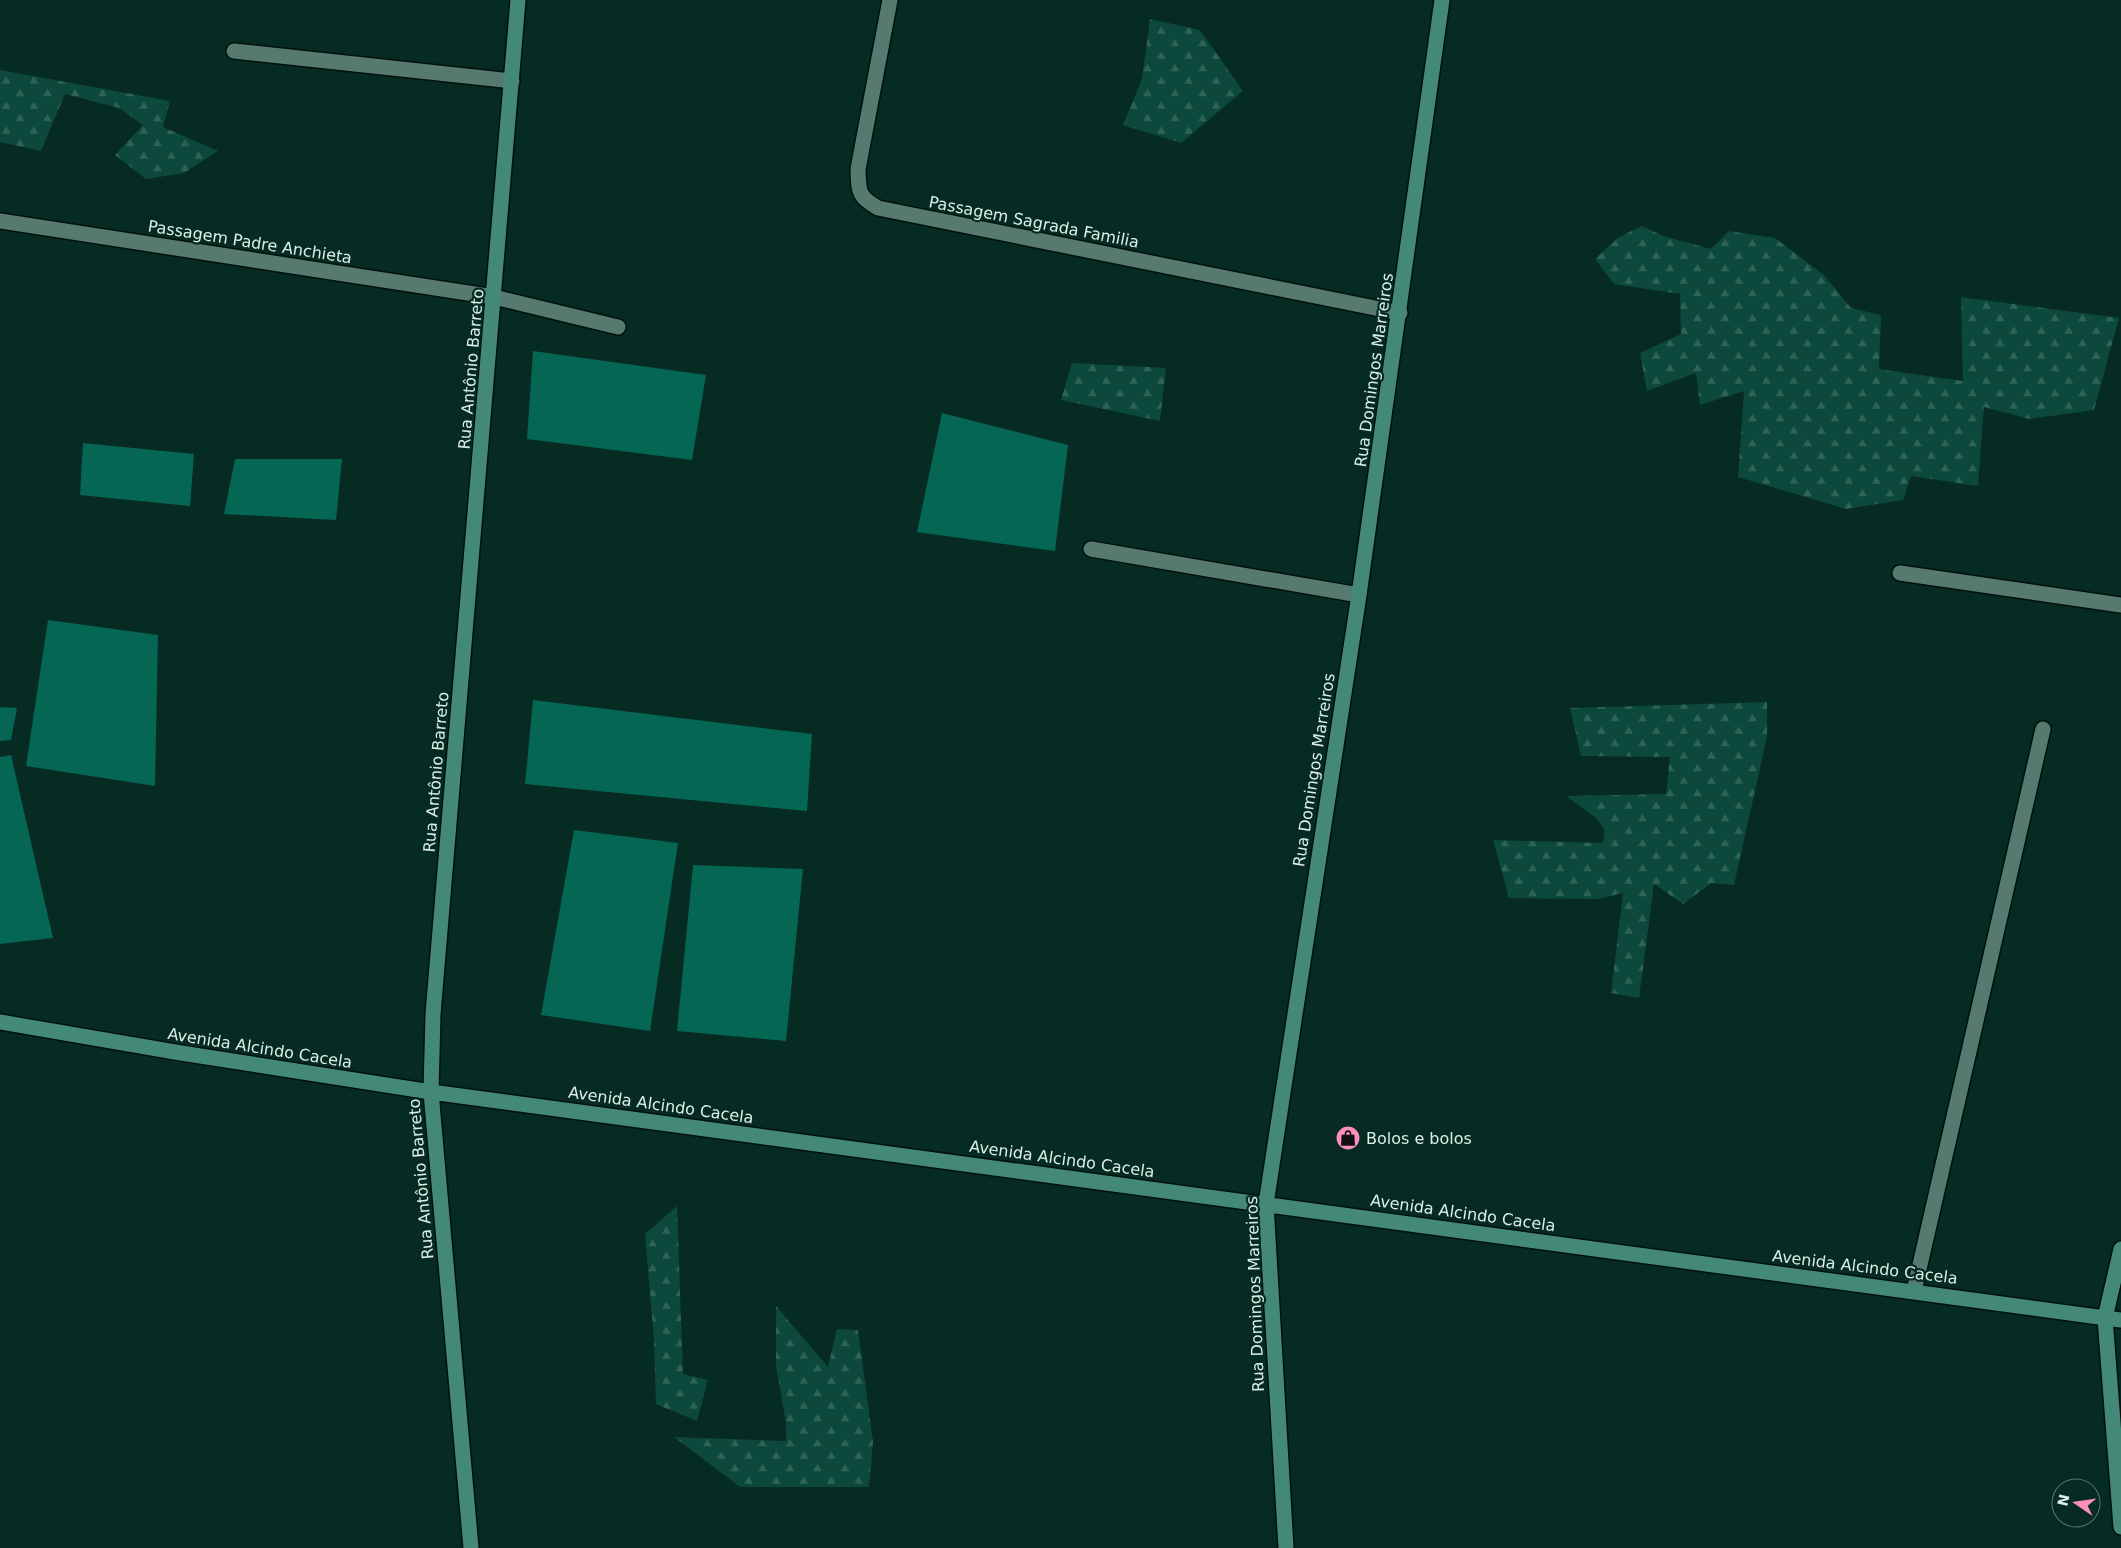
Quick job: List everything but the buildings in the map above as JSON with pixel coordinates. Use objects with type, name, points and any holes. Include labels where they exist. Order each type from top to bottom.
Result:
[{"type":"main road","name":"Rua Antônio Barreto","points":[[471,1548],[431,1092],[433,1014],[518,0]]},
{"type":"main road","name":"Rua Domingos Marreiros","points":[[1286,1548],[1266,1204],[1359,595],[1400,313],[1442,0]]},
{"type":"main road","name":"Avenida Alcindo Cacela","points":[[0,1022],[181,1054],[431,1092],[2121,1320]]},
{"type":"main road","points":[[2121,1248],[2106,1318],[2121,1527]]},
{"type":"street","name":"Passagem Sagrada Familia","points":[[890,0],[858,169],[859,193],[865,201],[878,208],[1400,313]]},
{"type":"street","points":[[234,51],[512,81]]},
{"type":"street","name":"Passagem Padre Anchieta","points":[[0,221],[494,296],[618,327]]},
{"type":"street","points":[[1091,549],[1359,595]]},
{"type":"street","points":[[1900,573],[2121,605]]},
{"type":"street","points":[[1914,1291],[2043,729]]},
{"type":"green space","points":[[1150,19],[1200,30],[1243,91],[1181,143],[1123,125],[1142,79]]},
{"type":"green space","points":[[0,70],[170,101],[163,127],[218,151],[184,173],[146,179],[115,155],[143,125],[119,108],[65,94],[41,151],[0,142]]},
{"type":"green space","points":[[1642,226],[1663,236],[1711,249],[1729,231],[1775,238],[1824,275],[1851,308],[1881,315],[1879,369],[1963,381],[1961,297],[2119,318],[2094,410],[2029,419],[1984,407],[1978,486],[1911,476],[1903,500],[1846,509],[1738,477],[1744,391],[1700,405],[1696,373],[1647,391],[1640,353],[1681,334],[1680,294],[1614,284],[1595,259],[1619,237]]},
{"type":"green space","points":[[1072,363],[1166,368],[1160,421],[1061,400]]},
{"type":"green space","points":[[1767,702],[1767,737],[1734,885],[1711,883],[1683,904],[1654,884],[1639,998],[1611,993],[1623,893],[1598,899],[1509,898],[1493,840],[1603,843],[1605,830],[1596,818],[1566,796],[1666,794],[1670,757],[1581,756],[1570,708]]},
{"type":"green space","points":[[677,1206],[683,1374],[708,1380],[697,1421],[656,1404],[654,1340],[645,1234]]},
{"type":"green space","points":[[776,1306],[828,1367],[837,1329],[858,1330],[873,1442],[869,1487],[740,1487],[674,1437],[786,1441],[786,1423],[776,1366]]},
{"type":"place","name":"Bolos e bolos","points":[[1348,1138]]}]
